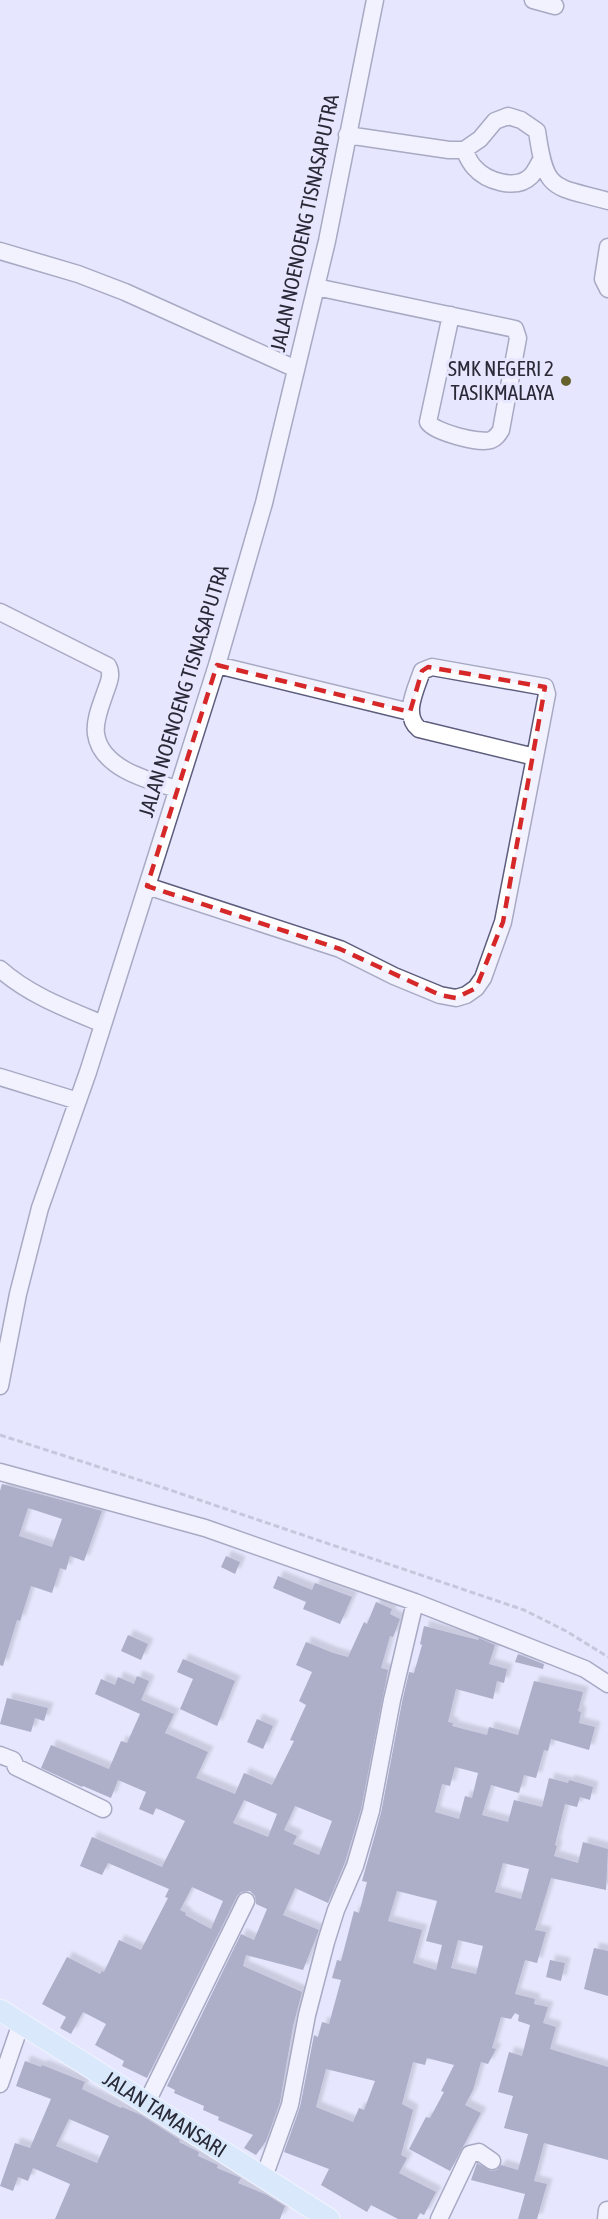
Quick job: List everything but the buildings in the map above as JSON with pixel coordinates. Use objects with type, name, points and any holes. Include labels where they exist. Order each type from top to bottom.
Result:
[{"type":"main road","name":"JALAN TAMANSARI","points":[[0,2010],[329,2219]]},
{"type":"street","name":"JALAN NOENOENG TISNASAPUTRA","points":[[0,1386],[18,1294],[40,1208],[78,1101],[147,886],[217,665],[264,503],[316,287],[375,0]]},
{"type":"street","points":[[533,0],[555,6]]},
{"type":"street","points":[[347,135],[449,150],[464,150],[480,139],[495,121],[508,116],[521,120],[537,131],[541,160],[546,174],[554,184],[562,189],[608,201]]},
{"type":"street","points":[[464,150],[474,167],[498,182],[515,184],[530,178],[541,160]]},
{"type":"street","points":[[608,247],[603,279],[608,290]]},
{"type":"street","points":[[0,251],[78,274],[125,292],[296,369]]},
{"type":"street","points":[[316,287],[451,315],[515,329],[518,335],[501,430],[493,439],[480,441],[439,431],[430,426],[428,422],[451,315]]},
{"type":"street","points":[[0,612],[108,666],[111,671],[99,709],[96,734],[102,747],[110,759],[123,770],[143,779],[177,789]]},
{"type":"street","points":[[217,665],[410,712]]},
{"type":"street","points":[[147,886],[340,949],[394,976],[440,995],[456,998],[466,995],[476,988],[483,978],[503,922],[535,757],[547,694],[545,687],[540,685],[428,667],[422,671],[410,712],[412,722],[419,729],[535,757]]},
{"type":"street","points":[[0,969],[11,979],[57,1005],[103,1024]]},
{"type":"street","points":[[0,1077],[78,1101]]},
{"type":"street","points":[[0,1472],[205,1528],[415,1602],[585,1669],[608,1684]]},
{"type":"street","points":[[264,2177],[290,2105],[306,2015],[326,1942],[336,1910],[355,1866],[371,1810],[392,1700],[415,1602]]},
{"type":"street","points":[[0,1755],[13,1760],[16,1767],[103,1809]]},
{"type":"street","points":[[147,2102],[246,1901]]},
{"type":"street","points":[[0,2084],[21,2023]]},
{"type":"street","points":[[439,2219],[470,2154],[479,2152],[492,2160]]},
{"type":"street","points":[[606,2219],[608,2210]]},
{"type":"path","points":[[0,1435],[524,1610],[566,1631],[608,1657]]},
{"type":"highlighted area","points":[[217,665],[410,712],[422,671],[428,667],[545,687],[503,922],[476,988],[456,998],[440,995],[340,949],[147,886]]},
{"type":"place","name":"SMK NEGERI 2 TASIKMALAYA","points":[[566,381]]}]
